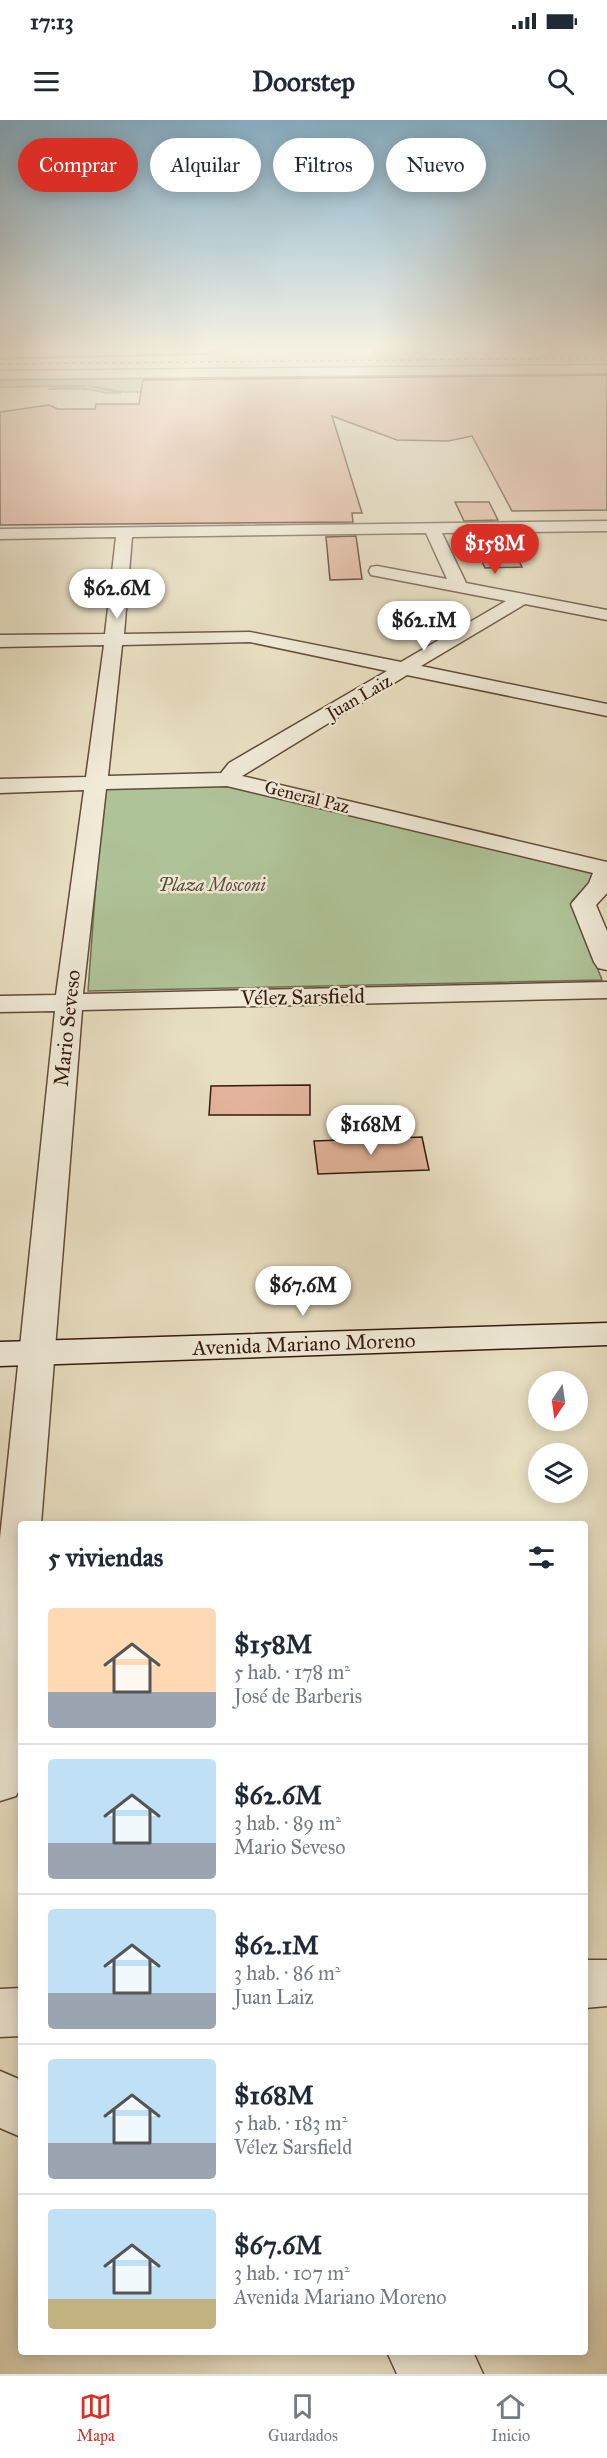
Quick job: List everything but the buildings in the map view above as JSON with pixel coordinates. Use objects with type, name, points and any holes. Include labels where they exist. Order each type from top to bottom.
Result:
[{"type":"street","points":[[0,534],[607,526]]},
{"type":"street","points":[[432,528],[459,587]]},
{"type":"street","name":"Mario Seveso","points":[[21,1521],[69,1002],[114,638],[124,532]]},
{"type":"street","points":[[377,571],[607,615]]},
{"type":"street","name":"Juan Laiz","points":[[227,779],[237,768],[524,598]]},
{"type":"street","points":[[0,641],[236,636],[408,668],[607,710]]},
{"type":"street","name":"General Paz","points":[[0,786],[227,779],[607,869]]},
{"type":"street","points":[[607,869],[600,886],[583,904],[607,962]]},
{"type":"street","name":"Vélez Sarsfield","points":[[0,1004],[607,990]]},
{"type":"street","name":"Avenida Mariano Moreno","points":[[0,1354],[607,1334]]},
{"type":"street","name":"Mario Seveso","points":[[0,1782],[18,1562]]},
{"type":"street","points":[[588,1984],[607,1983]]},
{"type":"street","points":[[0,2013],[18,2012]]},
{"type":"street","points":[[0,2097],[18,2109]]},
{"type":"street","points":[[422,2355],[453,2374]]},
{"type":"green space","name":"Plaza Mosconi","points":[[226,782],[598,874],[572,901],[602,980],[88,991],[103,787]]}]
